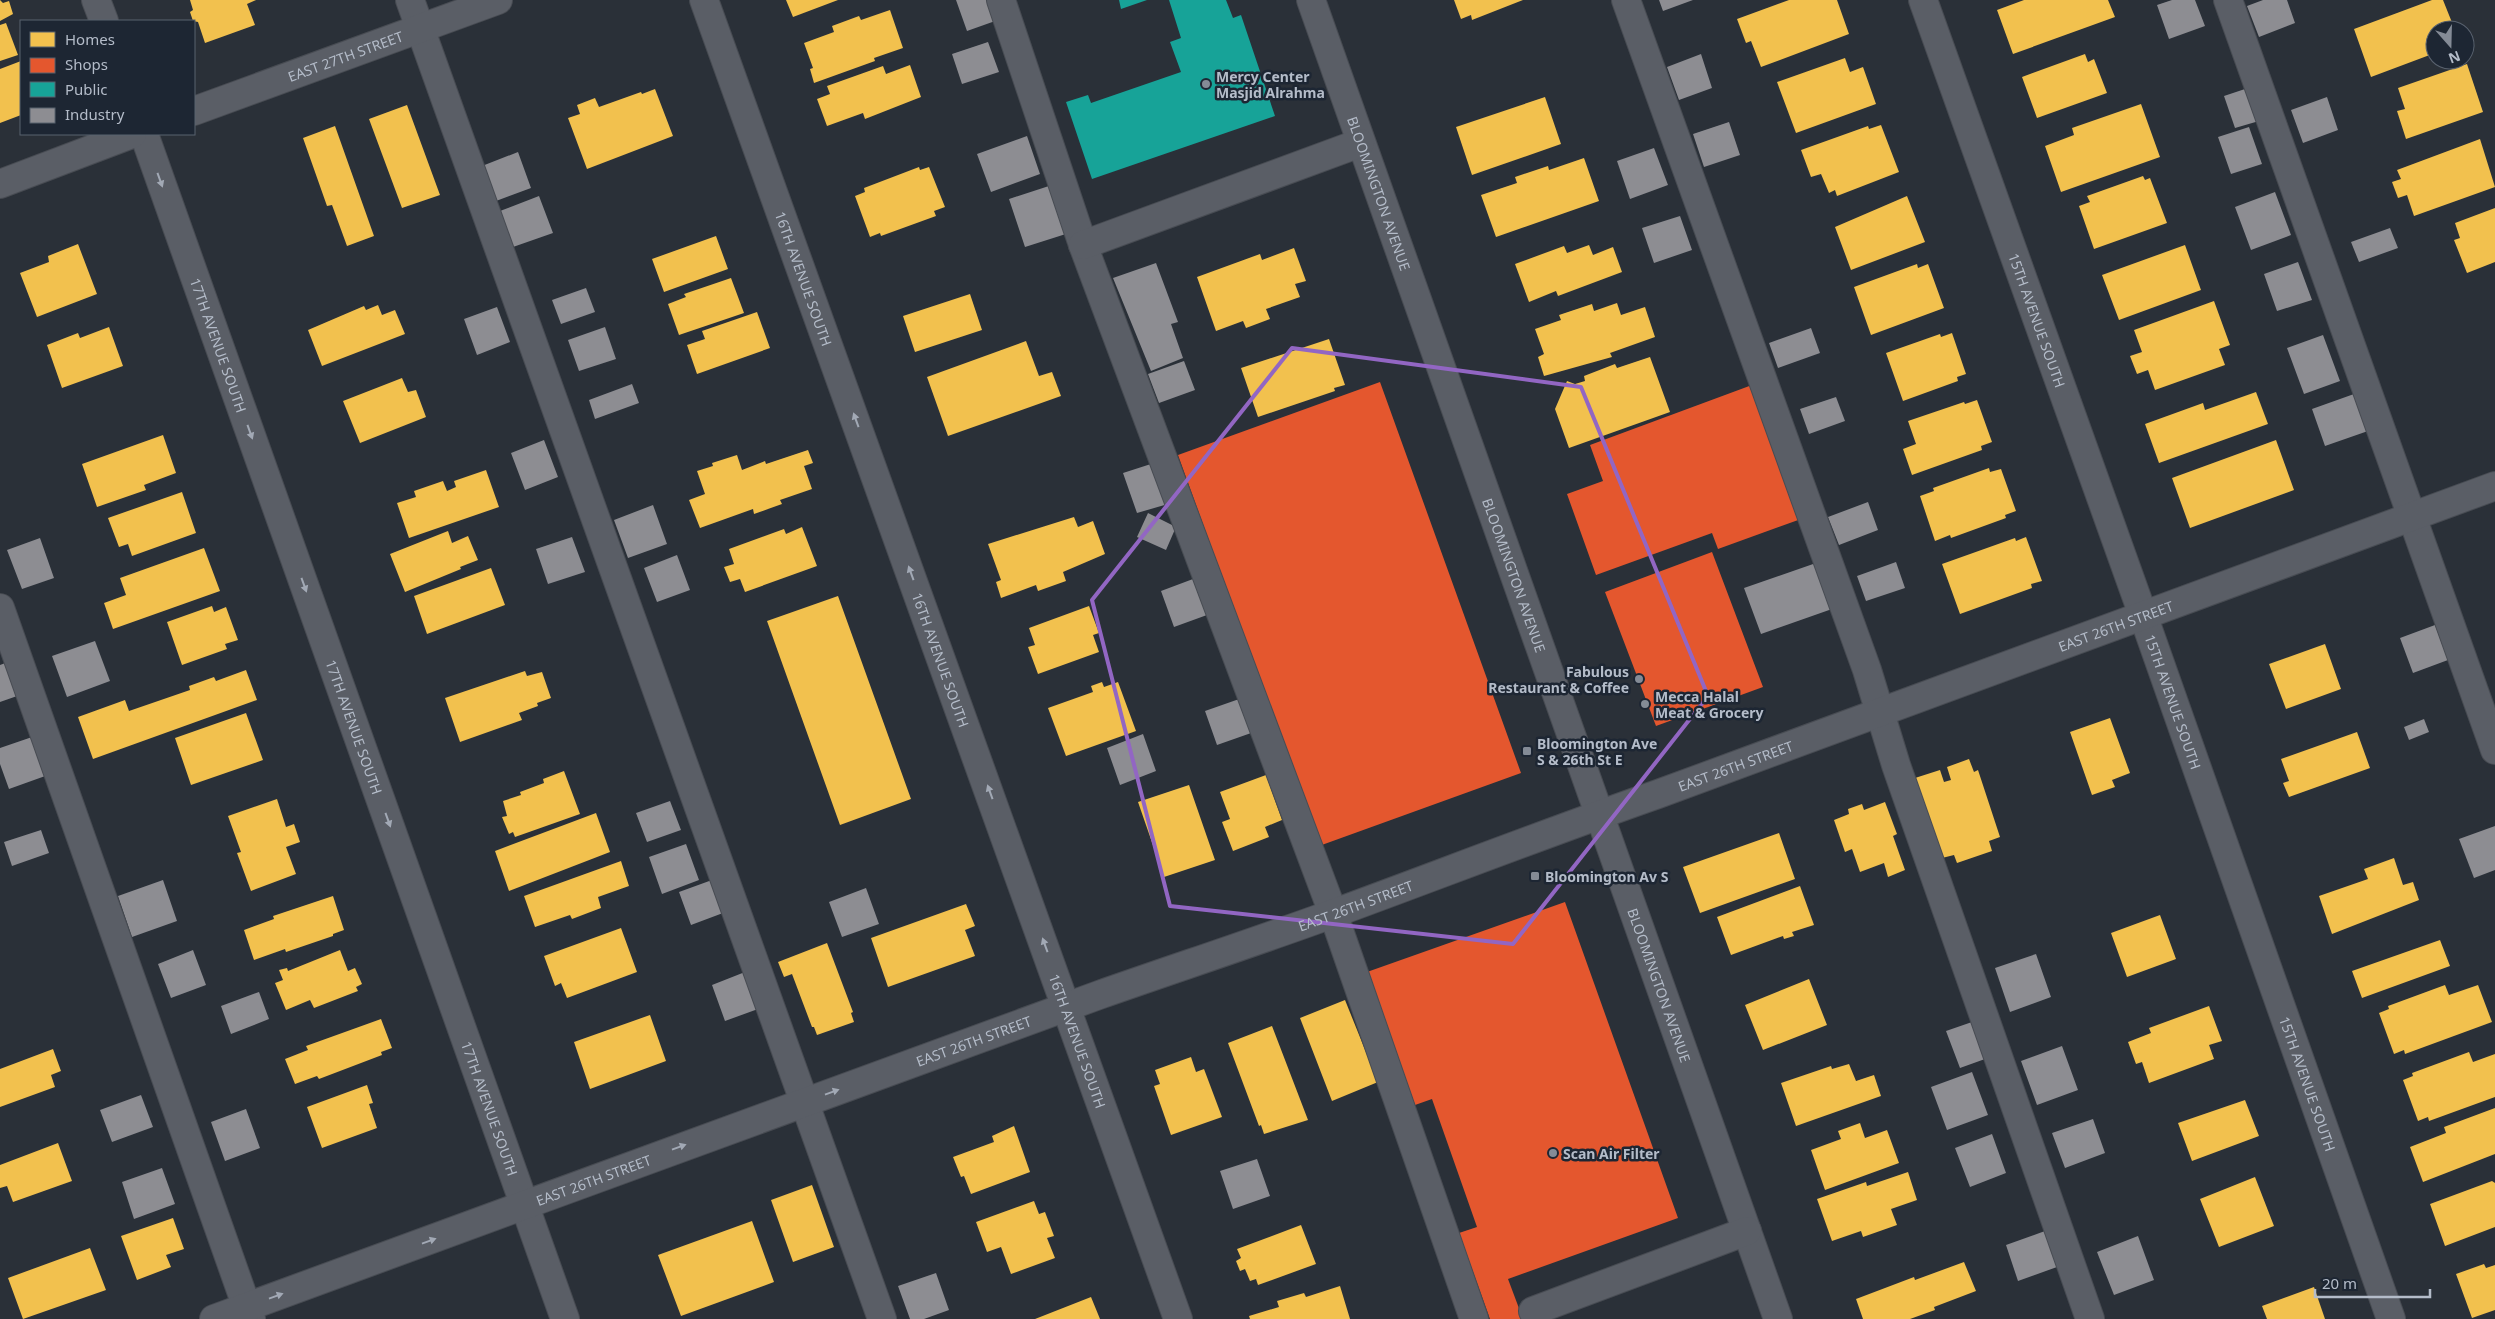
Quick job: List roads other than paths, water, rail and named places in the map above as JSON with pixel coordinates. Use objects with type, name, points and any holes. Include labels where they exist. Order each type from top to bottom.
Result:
[{"type":"street","points":[[96,0],[104,20]]},
{"type":"street","points":[[410,0],[806,1101],[882,1319]]},
{"type":"street","name":"EAST 27TH STREET","points":[[195,111],[498,0]]},
{"type":"street","name":"16TH AVENUE SOUTH","points":[[704,0],[1178,1319]]},
{"type":"street","points":[[1001,0],[1083,245],[1334,913],[1474,1319]]},
{"type":"street","name":"BLOOMINGTON AVENUE","points":[[1311,0],[1360,143],[1778,1319]]},
{"type":"street","points":[[1626,0],[1861,651],[1880,712],[2090,1319]]},
{"type":"street","name":"15TH AVENUE SOUTH","points":[[1923,0],[2143,615],[2391,1319]]},
{"type":"street","points":[[2228,0],[2495,750]]},
{"type":"street","points":[[0,184],[129,135]]},
{"type":"street","name":"17TH AVENUE SOUTH","points":[[144,135],[565,1319]]},
{"type":"street","points":[[1083,245],[1360,143]]},
{"type":"street","name":"EAST 26TH STREET","points":[[214,1319],[249,1313],[525,1204],[1067,1007],[1334,913],[2495,486]]},
{"type":"street","points":[[0,608],[249,1313]]},
{"type":"street","points":[[1533,1311],[1747,1231]]},
{"type":"place","name":"Mercy Center Masjid Alrahma","points":[[1206,84]]},
{"type":"place","name":"Fabulous Restaurant & Coffee","points":[[1639,679]]},
{"type":"place","name":"Mecca Halal Meat & Grocery","points":[[1645,704]]},
{"type":"place","name":"Bloomington Ave S & 26th St E","points":[[1527,751]]},
{"type":"place","name":"Bloomington Av S","points":[[1535,876]]},
{"type":"place","name":"Scan Air Filter","points":[[1553,1153]]}]
